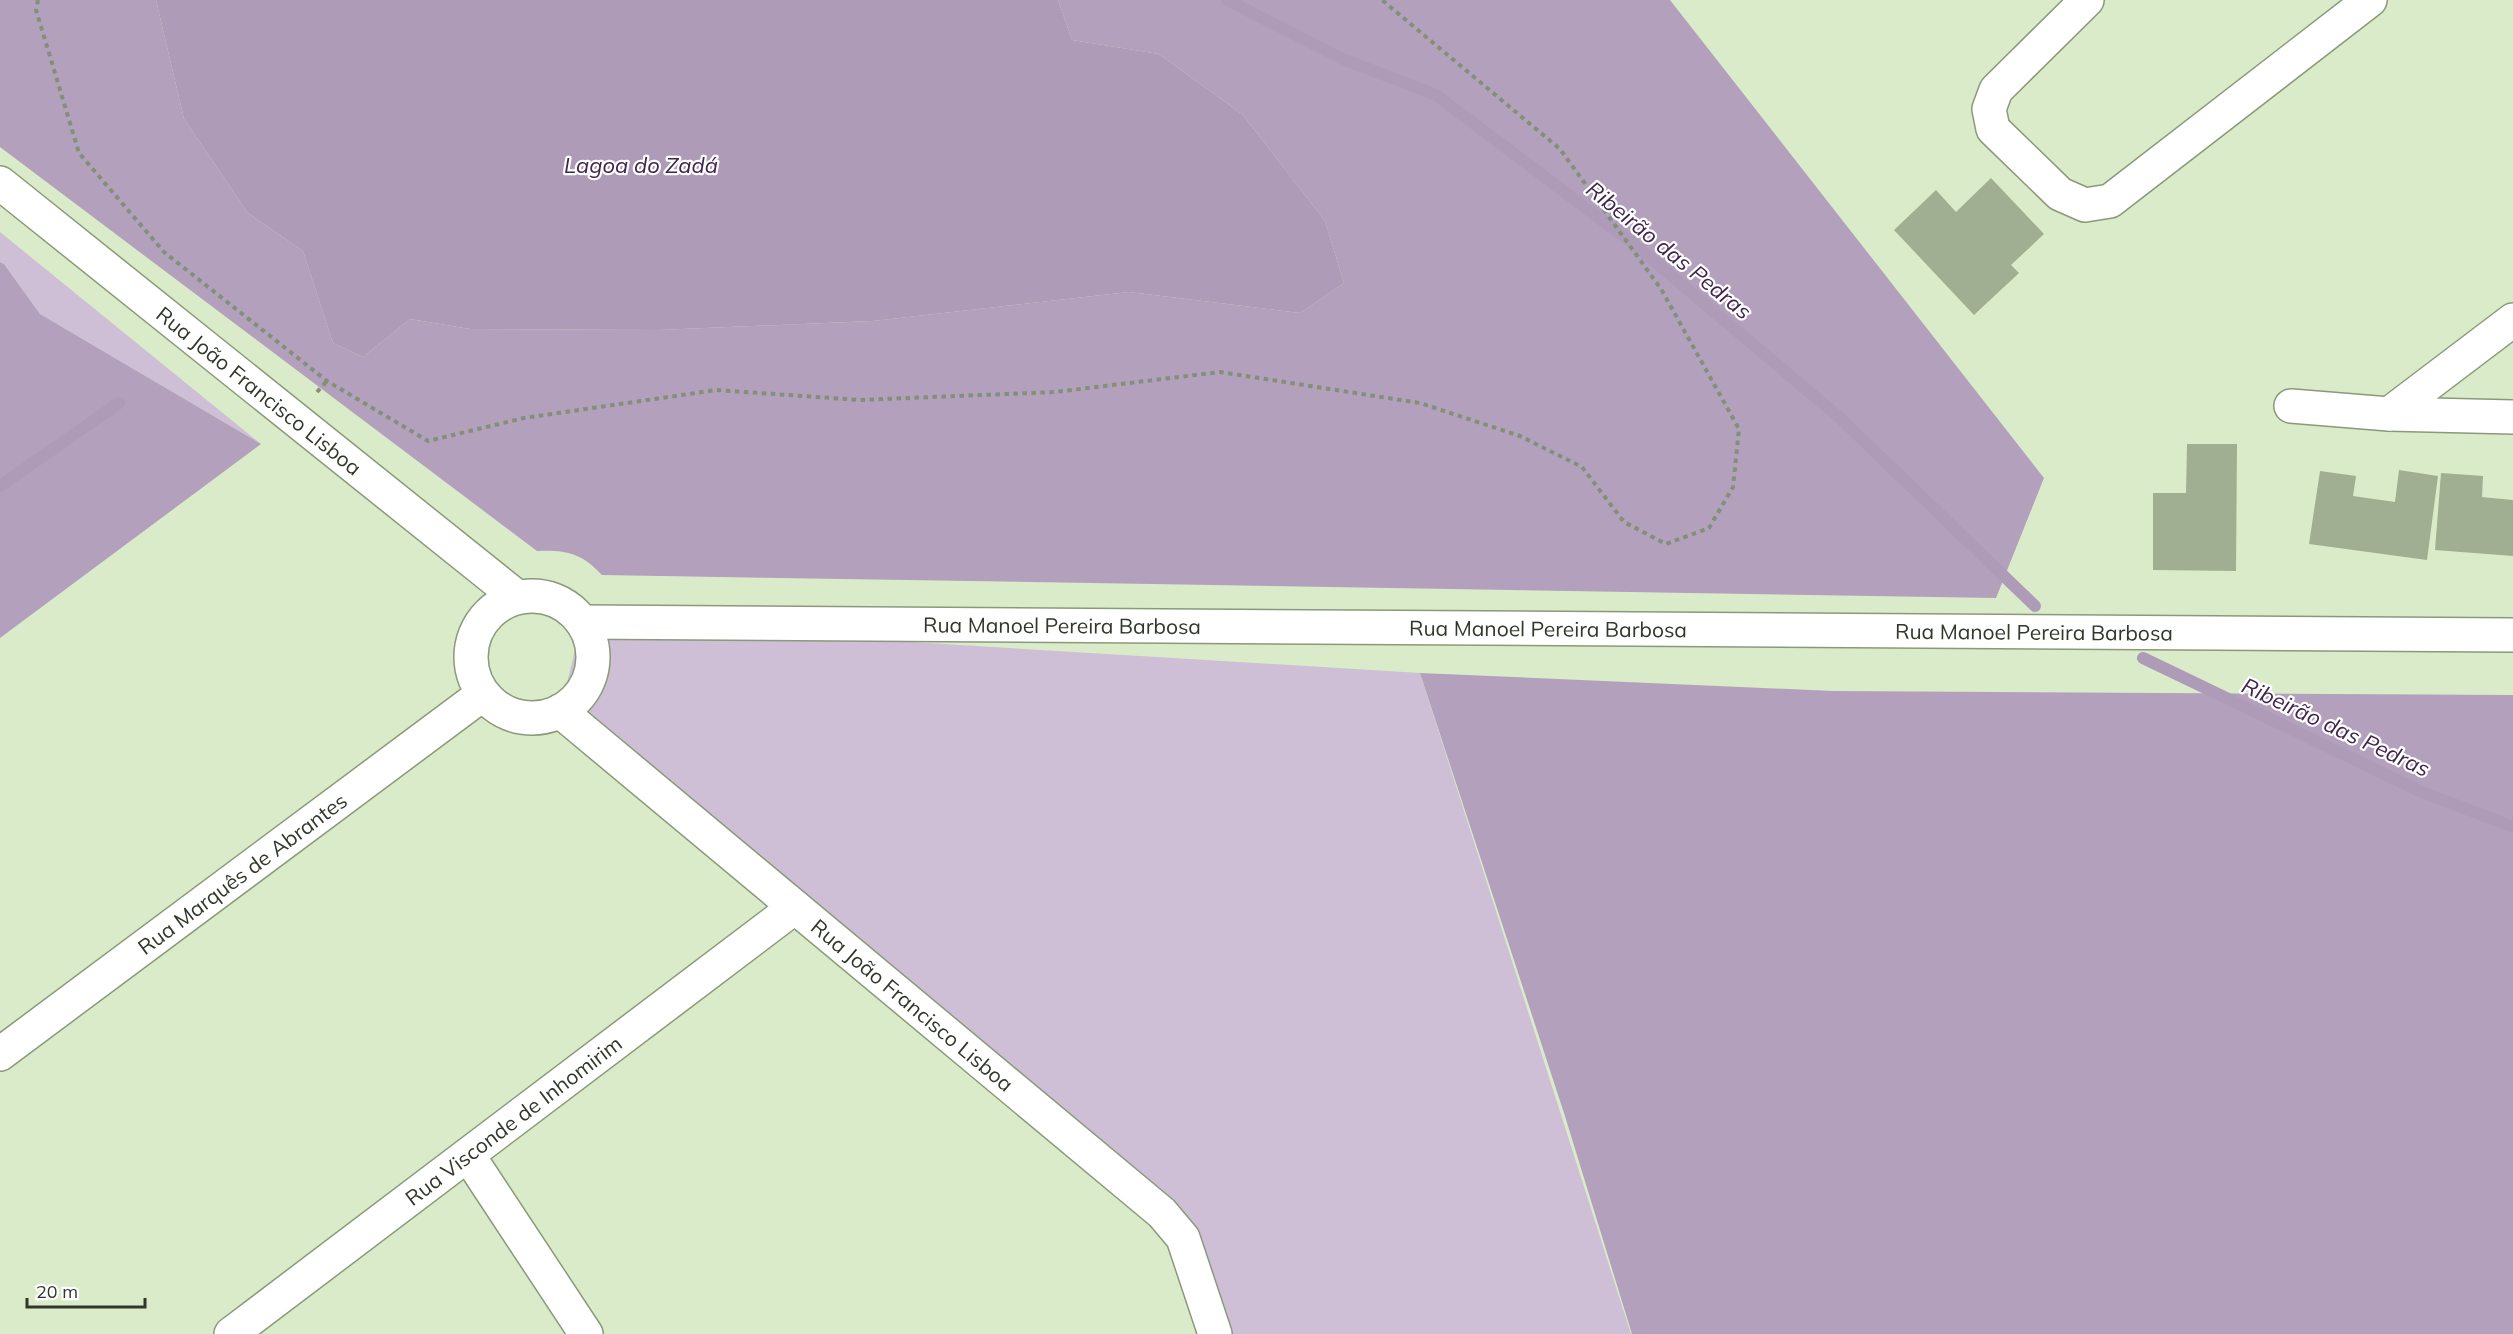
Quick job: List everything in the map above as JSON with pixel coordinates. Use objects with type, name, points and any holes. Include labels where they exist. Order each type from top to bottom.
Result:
[{"type":"street","points":[[2087,0],[1996,90],[1989,109],[1993,129],[2060,194],[2085,205],[2110,201],[2370,0]]},
{"type":"street","name":"Rua João Francisco Lisboa","points":[[0,183],[517,597]]},
{"type":"street","points":[[2389,414],[2513,320]]},
{"type":"street","points":[[2291,406],[2389,414],[2513,417]]},
{"type":"street","points":[[543,596],[568,607],[582,622],[592,643],[593,663],[589,680],[578,698],[560,711],[540,718],[519,717],[499,709],[483,694],[474,675],[470,654],[476,633],[491,611],[517,597],[543,596]]},
{"type":"street","name":"Rua Manoel Pereira Barbosa","points":[[582,622],[2513,635]]},
{"type":"street","name":"Rua Marquês de Abrantes","points":[[0,1054],[483,694]]},
{"type":"street","name":"Rua João Francisco Lisboa","points":[[560,711],[1174,1225],[1190,1253],[1215,1334]]},
{"type":"street","name":"Rua Visconde de Inhomirim","points":[[231,1334],[795,907]]},
{"type":"street","points":[[468,1155],[586,1334]]},
{"type":"path","points":[[38,0],[36,10],[79,153],[164,252],[327,381],[428,441],[524,418],[716,390],[860,400],[1055,393],[1220,372],[1420,403],[1520,436],[1582,467],[1624,522],[1666,544],[1710,528],[1733,487],[1739,429],[1661,289],[1560,149],[1382,0]]},
{"type":"shaded area","points":[[0,0],[156,0],[184,119],[248,213],[303,251],[333,343],[363,357],[410,319],[470,329],[659,330],[873,321],[1129,292],[1300,313],[1344,283],[1325,221],[1243,115],[1159,54],[1072,40],[1058,0],[1670,0],[2044,478],[1996,598],[602,575],[573,554],[537,551],[0,147]]},
{"type":"shaded area","points":[[0,232],[261,444],[40,314],[4,264],[0,262]]},
{"type":"shaded area","points":[[0,262],[4,264],[40,314],[261,444],[0,638]]},
{"type":"shaded area","points":[[582,622],[1420,673],[1631,1334],[1227,1334],[1162,1213],[560,711]]},
{"type":"shaded area","points":[[1420,673],[1833,691],[2513,695],[2513,1334],[1632,1334],[1564,1113]]},
{"type":"water","name":"Lagoa do Zadá","points":[[156,0],[1058,0],[1072,40],[1159,54],[1243,115],[1325,221],[1344,283],[1300,313],[1129,292],[873,321],[659,330],[470,329],[410,319],[363,357],[333,343],[303,251],[248,213],[184,119]]},
{"type":"building","points":[[1991,178],[2044,234],[2011,265],[2019,273],[1974,315],[1894,230],[1936,190],[1956,212]]},
{"type":"building","points":[[2187,444],[2237,444],[2236,571],[2153,570],[2153,493],[2186,493]]},
{"type":"building","points":[[2399,470],[2438,476],[2427,560],[2309,544],[2320,471],[2356,476],[2353,496],[2395,502]]},
{"type":"building","points":[[2441,473],[2483,476],[2482,497],[2513,500],[2513,556],[2435,550]]},
{"type":"waterway","name":"Ribeirão das Pedras","points":[[1227,0],[1343,59],[1436,95],[1635,245],[1839,417],[2035,606]]},
{"type":"waterway","name":"Ribeirão das Pedras","points":[[0,486],[119,403]]},
{"type":"waterway","name":"Ribeirão das Pedras","points":[[2143,658],[2422,792],[2513,827]]}]
